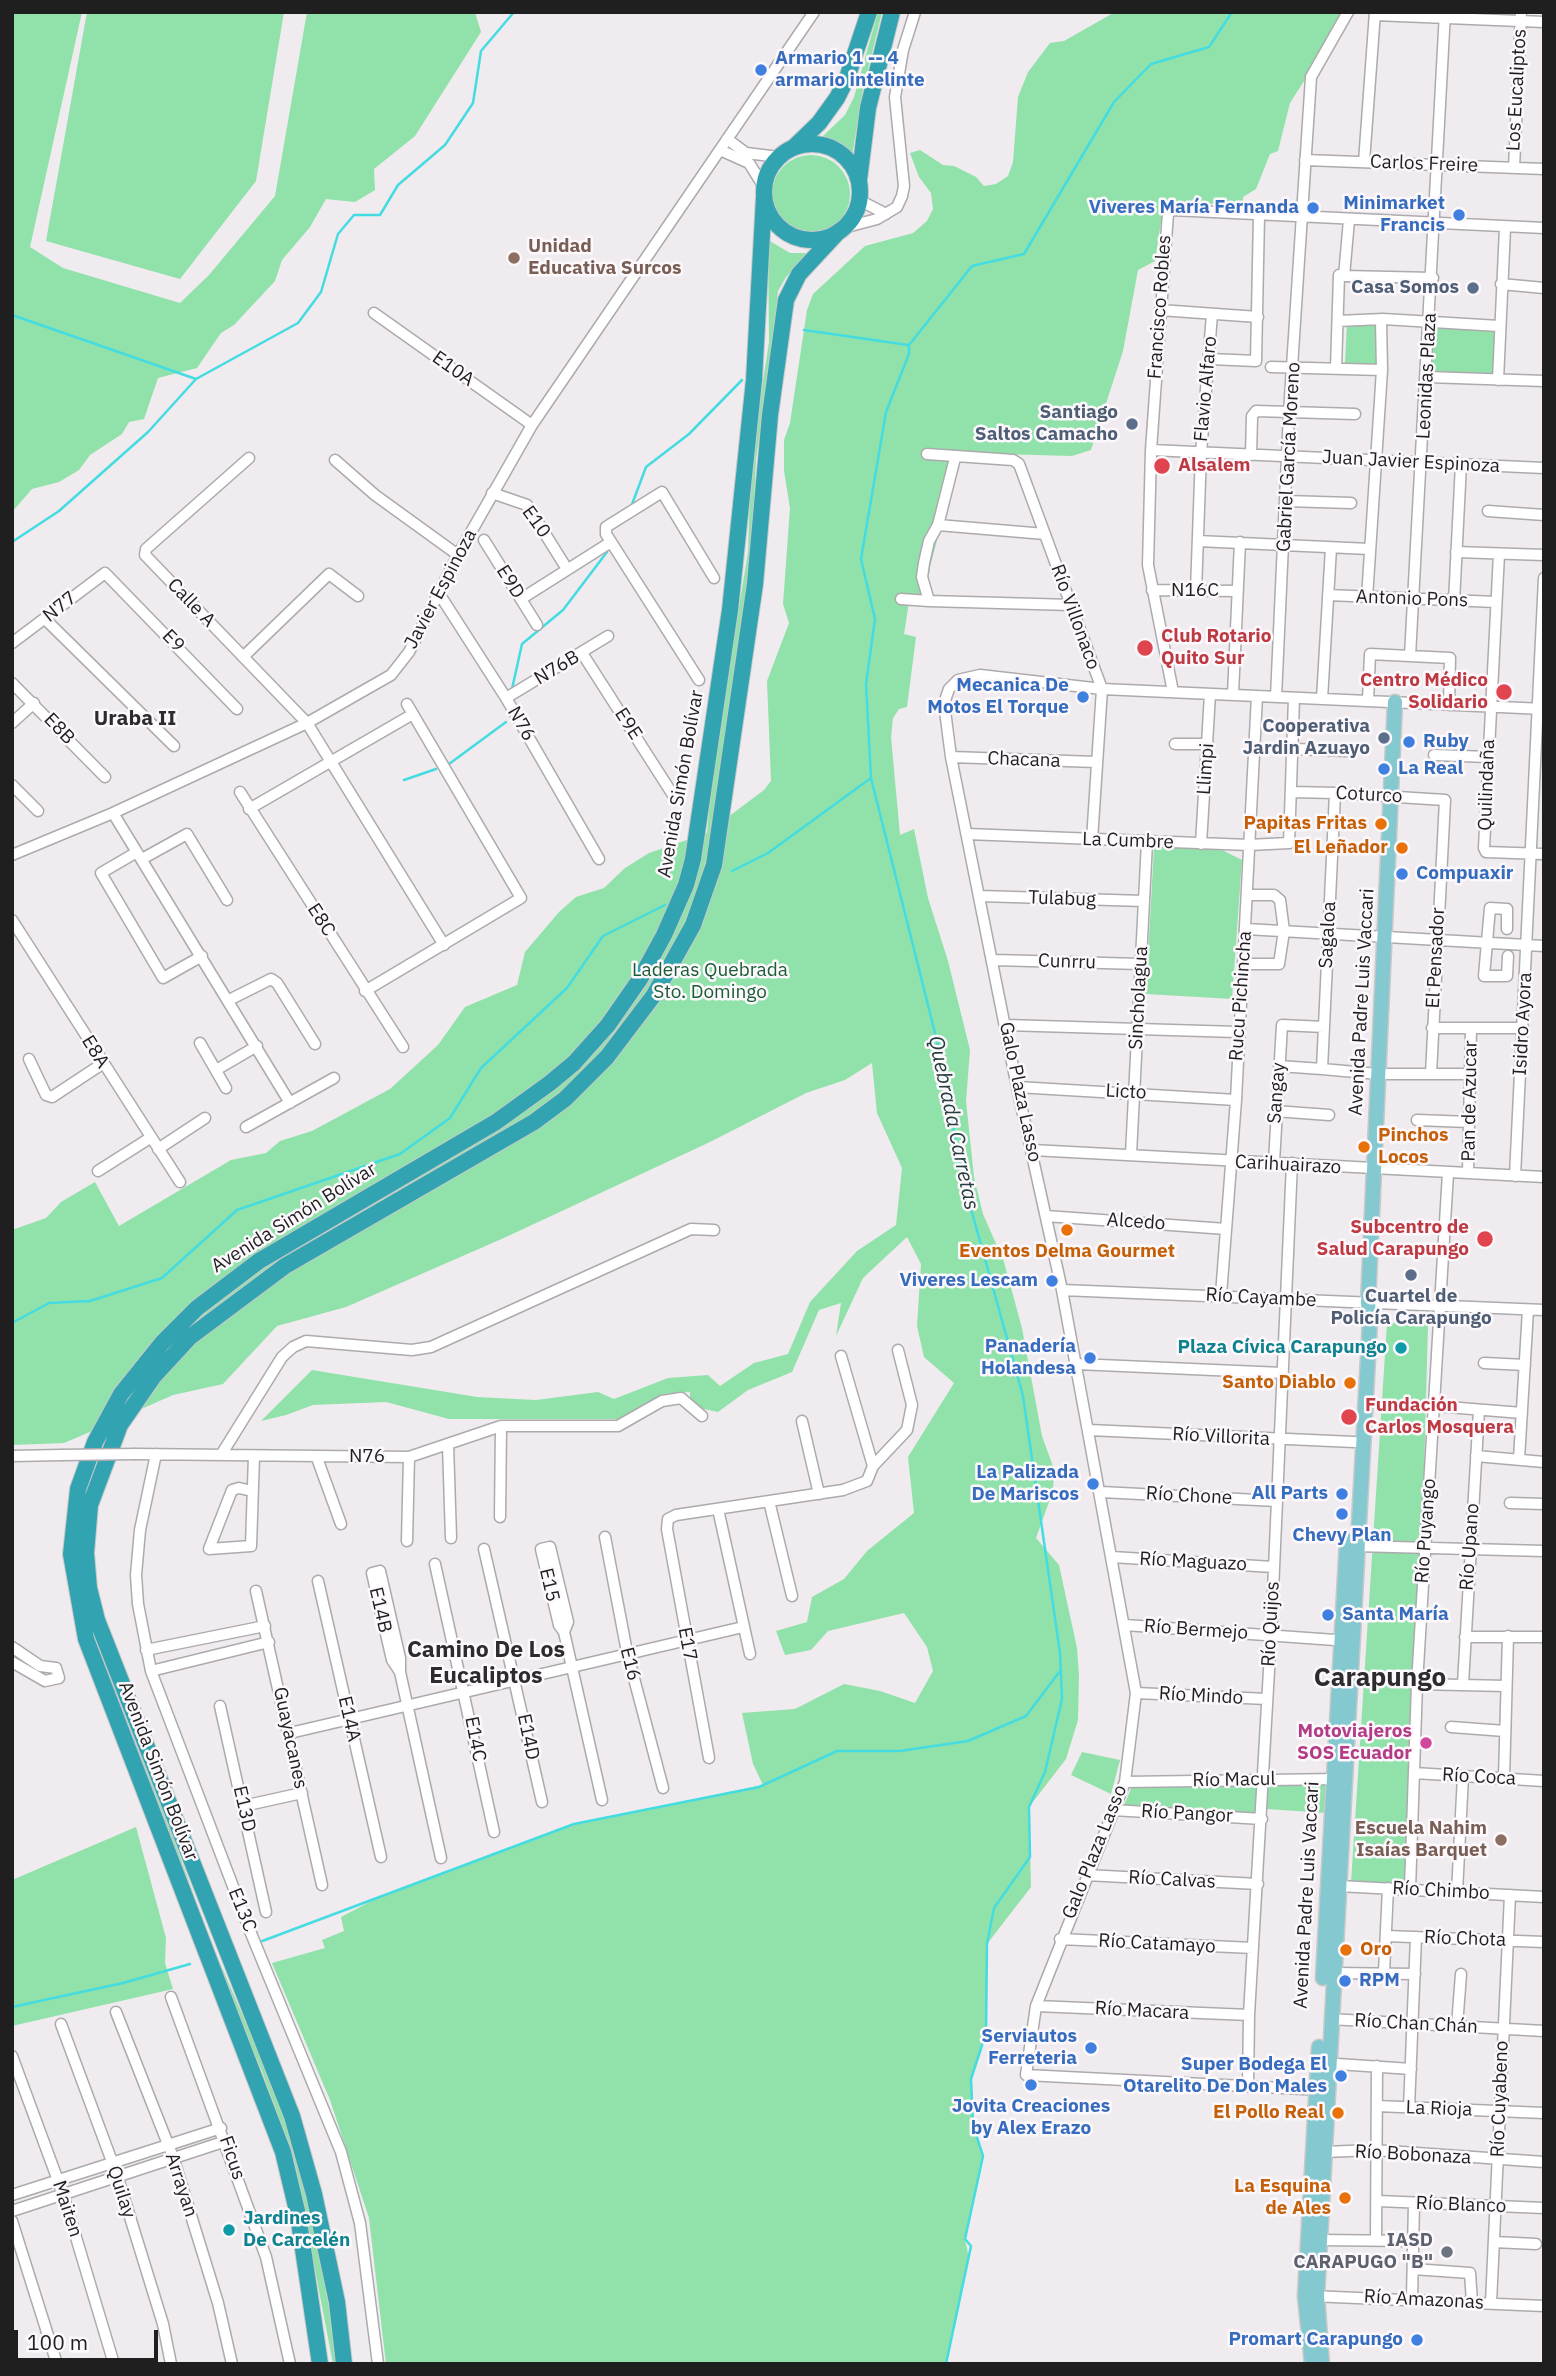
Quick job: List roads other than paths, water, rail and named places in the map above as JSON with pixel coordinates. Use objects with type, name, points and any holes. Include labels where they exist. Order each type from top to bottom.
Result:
[{"type":"highway","name":"Avenida Simón Bolívar","points":[[320,2364],[298,2215],[283,2152],[86,1639],[71,1554],[78,1489],[95,1442],[121,1394],[162,1343],[197,1308],[259,1261],[496,1122],[558,1076],[594,1041],[627,1000],[675,911],[686,886],[698,832],[730,610],[754,380],[764,192],[768,171],[819,123],[837,98],[847,78],[869,12]]},
{"type":"highway","name":"Avenida Simón Bolívar","points":[[344,2364],[337,2302],[320,2221],[292,2116],[97,1620],[89,1588],[86,1553],[90,1505],[120,1425],[172,1354],[213,1318],[285,1266],[394,1201],[499,1145],[565,1099],[607,1057],[642,1016],[693,925],[707,890],[713,865],[742,679],[762,519],[772,402],[786,300],[799,274],[841,230],[856,210],[868,108],[892,12]]},
{"type":"highway","points":[[785,153],[819,145],[833,149],[844,157],[859,180]]},
{"type":"highway","points":[[764,192],[775,223],[792,235],[813,240],[841,230]]},
{"type":"main road","name":"Avenida Padre Luis Vaccari","points":[[1345,1640],[1356,1546],[1370,1321],[1368,1303],[1374,1170],[1384,1074],[1385,937],[1395,702]]},
{"type":"main road","name":"Avenida Padre Luis Vaccari","points":[[1312,2364],[1311,2296],[1354,1443],[1361,1319],[1368,1303]]},
{"type":"main road","name":"Avenida Padre Luis Vaccari","points":[[1323,2063],[1330,2019],[1339,1886],[1338,1779]]},
{"type":"main road","name":"Avenida Padre Luis Vaccari","points":[[1322,2090],[1324,2152],[1319,2240],[1311,2296],[1322,2364]]},
{"type":"street","name":"Javier Espinoza","points":[[12,855],[113,813],[307,723],[391,674],[409,652],[458,555],[533,425],[814,12]]},
{"type":"street","points":[[841,230],[886,214],[897,206],[904,186],[895,97],[903,50],[915,12]]},
{"type":"street","name":"Gabriel García Moreno","points":[[1276,697],[1289,412],[1311,77],[1349,12]]},
{"type":"street","points":[[1364,162],[1375,14],[1520,17],[1544,22]]},
{"type":"street","name":"Leonidas Plaza","points":[[1410,656],[1436,225],[1445,15]]},
{"type":"street","name":"Los Eucaliptos","points":[[1514,168],[1520,17]]},
{"type":"street","points":[[727,139],[746,153],[785,153]]},
{"type":"street","points":[[720,150],[749,163],[764,192]]},
{"type":"street","name":"Carlos Freire","points":[[1305,160],[1544,169]]},
{"type":"street","points":[[859,200],[886,214]]},
{"type":"street","name":"Francisco Robles","points":[[1172,692],[1148,565],[1152,450],[1168,212],[1172,210],[1544,229]]},
{"type":"street","points":[[1210,359],[1256,361],[1259,215]]},
{"type":"street","points":[[1344,276],[1349,220]]},
{"type":"street","points":[[1498,380],[1505,228]]},
{"type":"street","points":[[1336,369],[1339,275],[1433,278]]},
{"type":"street","points":[[1501,284],[1544,288]]},
{"type":"street","points":[[1160,310],[1258,317]]},
{"type":"street","name":"E10A","points":[[374,313],[533,425]]},
{"type":"street","name":"Flavio Alfaro","points":[[1196,591],[1201,453],[1212,314]]},
{"type":"street","points":[[1367,598],[1381,370],[1381,320]]},
{"type":"street","points":[[1338,321],[1430,320],[1499,326]]},
{"type":"street","points":[[1271,367],[1381,370]]},
{"type":"street","points":[[1427,377],[1544,381]]},
{"type":"street","points":[[1251,455],[1253,412],[1355,414]]},
{"type":"street","name":"Juan Javier Espinoza","points":[[1152,450],[1544,468]]},
{"type":"street","points":[[927,454],[955,458],[938,525],[929,541],[922,577],[929,601]]},
{"type":"street","name":"Calle A","points":[[249,458],[146,549],[145,555],[307,723],[444,945]]},
{"type":"street","name":"Río Villonaco","points":[[955,458],[1017,461],[1102,689],[1092,840]]},
{"type":"street","points":[[335,460],[366,488],[458,555]]},
{"type":"street","points":[[1454,602],[1461,464]]},
{"type":"street","points":[[699,680],[611,542],[606,527],[662,492],[714,578]]},
{"type":"street","name":"E10","points":[[492,493],[527,505],[567,569]]},
{"type":"street","points":[[1286,501],[1351,503]]},
{"type":"street","points":[[1488,511],[1544,515]]},
{"type":"street","points":[[938,525],[1045,534]]},
{"type":"street","name":"E9D","points":[[484,540],[537,625]]},
{"type":"street","points":[[1198,541],[1369,549]]},
{"type":"street","points":[[521,599],[611,542]]},
{"type":"street","points":[[1233,694],[1240,542]]},
{"type":"street","points":[[1322,698],[1331,548]]},
{"type":"street","points":[[1456,552],[1544,555]]},
{"type":"street","name":"Quilindaña","points":[[1499,554],[1489,706],[1484,848],[1486,852],[1532,853]]},
{"type":"street","name":"N77","points":[[12,643],[102,573],[108,574]]},
{"type":"street","points":[[243,657],[329,573],[358,596]]},
{"type":"street","name":"E9","points":[[108,574],[237,709]]},
{"type":"street","name":"Isidro Ayora","points":[[1515,1176],[1541,709],[1544,579]]},
{"type":"street","name":"N16C","points":[[1152,590],[1237,591]]},
{"type":"street","name":"N76","points":[[438,593],[506,698],[599,859]]},
{"type":"street","name":"Antonio Pons","points":[[1328,595],[1496,603]]},
{"type":"street","points":[[901,599],[1071,605]]},
{"type":"street","points":[[45,619],[174,746]]},
{"type":"street","name":"N76B","points":[[506,698],[608,636]]},
{"type":"street","name":"E9E","points":[[582,653],[673,795]]},
{"type":"street","points":[[1368,701],[1370,654],[1450,658],[1449,705]]},
{"type":"street","name":"Galo Plaza Lasso","points":[[1248,2085],[1026,2075],[1036,2006],[1060,1939],[1125,1782],[1136,1693],[1077,1364],[1017,1087],[994,960],[951,757],[944,703],[949,689],[958,680],[979,675],[1102,689],[1541,709]]},
{"type":"street","name":"E8B","points":[[12,683],[105,777]]},
{"type":"street","name":"Llimpi","points":[[1201,844],[1210,694]]},
{"type":"street","name":"Rucu Pichincha","points":[[1221,1296],[1236,1100],[1237,1032],[1244,964],[1257,696]]},
{"type":"street","points":[[1292,792],[1294,698]]},
{"type":"street","points":[[12,723],[34,703]]},
{"type":"street","points":[[249,808],[410,709],[521,895],[519,900],[365,990]]},
{"type":"street","points":[[1175,744],[1208,744]]},
{"type":"street","points":[[1294,749],[1347,751]]},
{"type":"street","points":[[1434,755],[1488,758]]},
{"type":"street","name":"Chacana","points":[[951,757],[1097,762]]},
{"type":"street","points":[[12,785],[38,811]]},
{"type":"street","name":"E8C","points":[[240,792],[403,1047]]},
{"type":"street","name":"La Cumbre","points":[[967,834],[1201,844],[1289,843],[1292,792]]},
{"type":"street","name":"Coturco","points":[[1292,792],[1445,800]]},
{"type":"street","name":"Sagaloa","points":[[1326,1070],[1324,1027],[1327,933],[1335,793]]},
{"type":"street","name":"El Pensador","points":[[1431,1073],[1445,800]]},
{"type":"street","points":[[113,813],[290,1102]]},
{"type":"street","points":[[202,956],[163,978],[101,873],[187,834],[227,900]]},
{"type":"street","name":"Sincholagua","points":[[1131,1154],[1147,842]]},
{"type":"street","points":[[1532,853],[1544,853]]},
{"type":"street","points":[[1244,964],[1274,967],[1282,961],[1284,931],[1283,906],[1274,895],[1247,895]]},
{"type":"street","name":"Tulabug","points":[[979,896],[1144,901]]},
{"type":"street","points":[[1530,896],[1544,897]]},
{"type":"street","points":[[1507,929],[1507,909],[1490,908],[1484,976],[1507,976],[1508,956]]},
{"type":"street","name":"E8A","points":[[12,920],[180,1182]]},
{"type":"street","points":[[1245,929],[1544,946]]},
{"type":"street","name":"Cunrru","points":[[994,960],[1140,964]]},
{"type":"street","points":[[229,1000],[271,979],[277,983],[315,1044]]},
{"type":"street","points":[[1006,1025],[1237,1032]]},
{"type":"street","name":"Sangay","points":[[1274,1162],[1282,1025],[1324,1027]]},
{"type":"street","points":[[1432,1028],[1523,1028]]},
{"type":"street","name":"Pan de Azucar","points":[[1468,1174],[1471,1028]]},
{"type":"street","points":[[200,1043],[226,1088]]},
{"type":"street","points":[[216,1070],[257,1046]]},
{"type":"street","points":[[29,1059],[46,1095],[52,1097],[102,1064]]},
{"type":"street","points":[[1279,1066],[1384,1074],[1471,1074]]},
{"type":"street","points":[[246,1127],[334,1078]]},
{"type":"street","name":"Licto","points":[[1017,1087],[1236,1100]]},
{"type":"street","points":[[1275,1111],[1329,1115]]},
{"type":"street","points":[[158,1149],[205,1118]]},
{"type":"street","points":[[1417,1120],[1469,1122]]},
{"type":"street","points":[[98,1171],[150,1139]]},
{"type":"street","name":"Carihuairazo","points":[[1032,1150],[1544,1177]]},
{"type":"street","name":"Río Quijos","points":[[1248,2085],[1249,2015],[1262,1819],[1292,1163]]},
{"type":"street","name":"Río Puyango","points":[[1410,1889],[1417,1684],[1436,1406],[1448,1173]]},
{"type":"street","name":"Alcedo","points":[[1046,1216],[1226,1229]]},
{"type":"street","points":[[221,1455],[282,1357],[293,1347],[306,1341],[412,1350],[431,1347],[691,1229],[714,1230]]},
{"type":"street","name":"Río Cayambe","points":[[1062,1290],[1544,1310]]},
{"type":"street","points":[[1519,1460],[1528,1310]]},
{"type":"street","points":[[750,1654],[718,1509],[843,1490],[867,1481],[873,1466],[907,1430],[912,1405],[898,1350]]},
{"type":"street","points":[[841,1356],[873,1466]]},
{"type":"street","points":[[1484,1363],[1525,1365]]},
{"type":"street","points":[[1077,1364],[1282,1373]]},
{"type":"street","name":"N76","points":[[12,1456],[156,1454],[409,1457],[501,1426],[618,1426],[662,1401],[681,1398],[702,1416]]},
{"type":"street","points":[[1436,1406],[1522,1413]]},
{"type":"street","name":"Río Upano","points":[[1463,1684],[1479,1410]]},
{"type":"street","points":[[803,1420],[819,1494]]},
{"type":"street","points":[[500,1517],[501,1426]]},
{"type":"street","name":"Río Villorita","points":[[1089,1430],[1354,1443]]},
{"type":"street","points":[[448,1444],[451,1538]]},
{"type":"street","name":"E13C","points":[[156,1454],[137,1549],[138,1604],[151,1671],[250,1931],[341,2152],[360,2223],[378,2364]]},
{"type":"street","points":[[252,1491],[239,1488],[232,1490],[208,1545],[211,1551],[251,1546],[254,1456]]},
{"type":"street","points":[[1476,1456],[1544,1462]]},
{"type":"street","points":[[407,1541],[409,1457]]},
{"type":"street","points":[[317,1458],[341,1524]]},
{"type":"street","name":"Río Chone","points":[[1101,1492],[1277,1501]]},
{"type":"street","points":[[769,1501],[792,1596]]},
{"type":"street","points":[[1510,1503],[1544,1504]]},
{"type":"street","name":"E17","points":[[709,1758],[667,1529],[668,1519],[676,1515],[718,1509]]},
{"type":"street","name":"E16","points":[[606,1537],[627,1652],[663,1788]]},
{"type":"street","points":[[1356,1546],[1544,1551]]},
{"type":"street","name":"E15","points":[[564,1632],[568,1622],[550,1547],[541,1549],[559,1625],[564,1632],[574,1668],[602,1800]]},
{"type":"street","name":"E14D","points":[[484,1549],[542,1802]]},
{"type":"street","name":"Río Maguazo","points":[[1112,1557],[1273,1567]]},
{"type":"street","name":"E14C","points":[[435,1564],[494,1832]]},
{"type":"street","name":"E14B","points":[[400,1672],[392,1660],[372,1573],[380,1571],[440,1858]]},
{"type":"street","name":"E14A","points":[[318,1581],[381,1857]]},
{"type":"street","name":"Guayacanes","points":[[256,1591],[322,1885]]},
{"type":"street","name":"Río Bermejo","points":[[1125,1625],[1345,1640]]},
{"type":"street","points":[[146,1650],[265,1626]]},
{"type":"street","points":[[290,1733],[743,1626]]},
{"type":"street","points":[[1504,1778],[1508,1636]]},
{"type":"street","points":[[1465,1637],[1544,1637]]},
{"type":"street","points":[[151,1671],[269,1642]]},
{"type":"street","points":[[12,1647],[40,1667],[56,1668],[60,1678],[45,1681],[12,1662]]},
{"type":"street","points":[[1417,1684],[1506,1686]]},
{"type":"street","name":"Río Mindo","points":[[1136,1693],[1267,1699]]},
{"type":"street","name":"E13D","points":[[220,1706],[266,1912]]},
{"type":"street","points":[[1451,1727],[1505,1731]]},
{"type":"street","name":"Río Coca","points":[[1414,1773],[1544,1781]]},
{"type":"street","points":[[1457,1892],[1463,1776]]},
{"type":"street","name":"Río Macul","points":[[1125,1782],[1338,1779]]},
{"type":"street","points":[[243,1806],[302,1793]]},
{"type":"street","name":"Río Pangor","points":[[1113,1810],[1262,1819]]},
{"type":"street","name":"Río Calvas","points":[[1086,1875],[1258,1884]]},
{"type":"street","name":"Río Chimbo","points":[[1339,1886],[1544,1896]]},
{"type":"street","points":[[1384,1972],[1388,1888]]},
{"type":"street","name":"Río Cuyabeno","points":[[1492,2303],[1510,1895]]},
{"type":"street","name":"Río Chota","points":[[1386,1936],[1544,1942]]},
{"type":"street","points":[[1409,2108],[1416,1937]]},
{"type":"street","name":"Río Catamayo","points":[[1060,1939],[1253,1948]]},
{"type":"street","points":[[1332,1973],[1415,1974]]},
{"type":"street","points":[[1457,2026],[1461,1974]]},
{"type":"street","name":"Ficus","points":[[171,1997],[221,2127],[266,2258],[290,2364]]},
{"type":"street","name":"Río Macara","points":[[1036,2006],[1249,2015]]},
{"type":"street","name":"Arrayan","points":[[116,2012],[173,2157],[218,2303],[232,2364]]},
{"type":"street","name":"Río Chan Chán","points":[[1330,2019],[1544,2031]]},
{"type":"street","name":"Quilay","points":[[61,2024],[117,2175],[163,2324],[171,2364]]},
{"type":"street","name":"Maiten","points":[[12,2056],[63,2194],[114,2364]]},
{"type":"street","points":[[1323,2063],[1411,2069]]},
{"type":"street","points":[[1376,2239],[1378,2202],[1374,2150],[1377,2066]]},
{"type":"street","points":[[1248,2085],[1322,2090]]},
{"type":"street","name":"La Rioja","points":[[1377,2106],[1544,2113]]},
{"type":"street","points":[[12,2195],[221,2127]]},
{"type":"street","points":[[12,2211],[226,2141]]},
{"type":"street","name":"Río Bobonaza","points":[[1324,2152],[1374,2150],[1544,2162]]},
{"type":"street","name":"Río Blanco","points":[[1378,2202],[1544,2208]]},
{"type":"street","points":[[1412,2298],[1414,2203]]},
{"type":"street","points":[[12,2221],[57,2364]]},
{"type":"street","points":[[1319,2240],[1415,2241]]},
{"type":"street","points":[[1494,2242],[1536,2244]]},
{"type":"street","points":[[1413,2269],[1470,2273],[1472,2302]]},
{"type":"street","name":"Río Amazonas","points":[[1311,2296],[1412,2298],[1544,2306]]},
{"type":"waterway","points":[[12,542],[59,511],[148,432],[196,379],[298,323],[321,292],[338,234],[354,215],[380,215],[398,185],[445,145],[473,103],[481,51],[514,12]]},
{"type":"waterway","name":"Quebrada Carretas","points":[[946,2364],[971,2246],[965,2239],[983,2156],[973,2125],[971,2079],[986,2033],[987,1944],[994,1908],[1030,1857],[1029,1807],[1045,1772],[1062,1699],[1060,1653],[1023,1396],[963,1180],[940,1053],[871,778],[866,684],[875,619],[861,559],[886,412],[909,354],[909,345],[972,266],[1024,254],[1114,102],[1151,64],[1209,47],[1232,12]]},
{"type":"waterway","points":[[12,315],[196,379]]},
{"type":"waterway","points":[[804,330],[908,345]]},
{"type":"waterway","points":[[631,507],[646,467],[689,434],[742,380]]},
{"type":"waterway","points":[[512,689],[522,644],[563,610],[607,552]]},
{"type":"waterway","points":[[449,764],[506,722]]},
{"type":"waterway","points":[[404,780],[436,769]]},
{"type":"waterway","points":[[732,871],[768,853],[871,778]]},
{"type":"waterway","points":[[12,1323],[49,1303],[90,1301],[162,1278],[237,1210],[400,1154],[450,1118],[481,1068],[567,988],[603,936],[665,905]]},
{"type":"waterway","points":[[257,1943],[574,1824],[759,1787],[837,1751],[900,1751],[968,1741],[1026,1716],[1060,1671]]},
{"type":"waterway","points":[[12,2007],[123,1983],[190,1964]]},
{"type":"place","name":"Armario 1 -- 4 armario intelinte","points":[[761,70]]},
{"type":"place","name":"Viveres María Fernanda","points":[[1313,208]]},
{"type":"place","name":"Minimarket Francis","points":[[1459,215]]},
{"type":"place","name":"Unidad Educativa Surcos","points":[[514,258]]},
{"type":"place","name":"Casa Somos","points":[[1473,288]]},
{"type":"place","name":"Santiago Saltos Camacho","points":[[1132,424]]},
{"type":"place","name":"Alsalem","points":[[1162,466]]},
{"type":"place","name":"Club Rotario Quito Sur","points":[[1145,648]]},
{"type":"place","name":"Centro Médico Solidario","points":[[1504,692]]},
{"type":"place","name":"Mecanica De Motos El Torque","points":[[1083,697]]},
{"type":"place","name":"Cooperativa Jardin Azuayo","points":[[1384,738]]},
{"type":"place","name":"Ruby","points":[[1409,742]]},
{"type":"place","name":"La Real","points":[[1384,769]]},
{"type":"place","name":"Papitas Fritas","points":[[1381,824]]},
{"type":"place","name":"El Leñador","points":[[1402,848]]},
{"type":"place","name":"Compuaxir","points":[[1402,874]]},
{"type":"place","name":"Pinchos Locos","points":[[1364,1147]]},
{"type":"place","name":"Eventos Delma Gourmet","points":[[1067,1230]]},
{"type":"place","name":"Subcentro de Salud Carapungo","points":[[1485,1239]]},
{"type":"place","name":"Cuartel de Policía Carapungo","points":[[1411,1275]]},
{"type":"place","name":"Viveres Lescam","points":[[1052,1281]]},
{"type":"place","name":"Plaza Cívica Carapungo","points":[[1401,1348]]},
{"type":"place","name":"Panadería Holandesa","points":[[1090,1358]]},
{"type":"place","name":"Santo Diablo","points":[[1350,1383]]},
{"type":"place","name":"Fundación Carlos Mosquera","points":[[1349,1417]]},
{"type":"place","name":"La Palizada De Mariscos","points":[[1093,1484]]},
{"type":"place","name":"All Parts","points":[[1342,1494]]},
{"type":"place","name":"Chevy Plan","points":[[1342,1514]]},
{"type":"place","name":"Santa María","points":[[1328,1615]]},
{"type":"place","name":"Motoviajeros SOS Ecuador","points":[[1426,1743]]},
{"type":"place","name":"Escuela Nahim Isaías Barquet","points":[[1501,1840]]},
{"type":"place","name":"Oro","points":[[1346,1950]]},
{"type":"place","name":"RPM","points":[[1345,1981]]},
{"type":"place","name":"Serviautos Ferreteria","points":[[1091,2048]]},
{"type":"place","name":"Super Bodega El Otarelito De Don Males","points":[[1341,2076]]},
{"type":"place","name":"Jovita Creaciones by Alex Erazo","points":[[1031,2085]]},
{"type":"place","name":"El Pollo Real","points":[[1338,2113]]},
{"type":"place","name":"La Esquina de Ales","points":[[1345,2198]]},
{"type":"place","name":"Jardines De Carcelén","points":[[229,2230]]},
{"type":"place","name":"IASD CARAPUGO \"B\"","points":[[1447,2252]]},
{"type":"place","name":"Promart Carapungo","points":[[1417,2340]]},
{"type":"district","name":"Uraba II","points":[[135,719]]},
{"type":"district","name":"Camino De Los Eucaliptos","points":[[486,1663]]},
{"type":"district","name":"Carapungo","points":[[1380,1678]]},
{"type":"park label","name":"Laderas Quebrada Sto. Domingo","points":[[710,982]]}]
